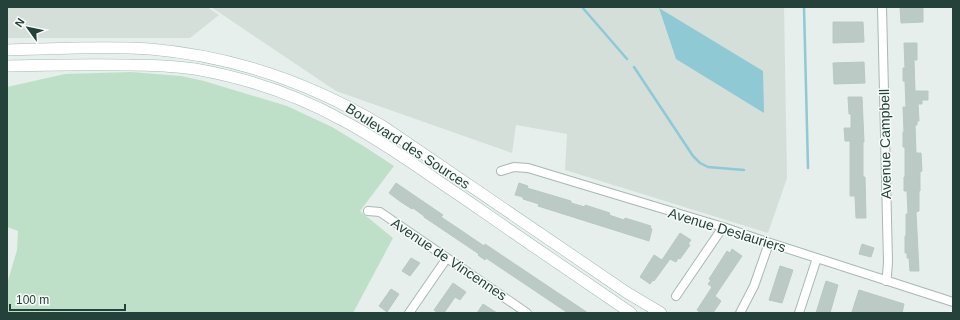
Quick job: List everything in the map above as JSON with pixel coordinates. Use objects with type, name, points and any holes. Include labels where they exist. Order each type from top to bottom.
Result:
[{"type":"main road","name":"Boulevard des Sources","points":[[7,50],[112,48],[161,50],[230,62],[290,80],[342,104],[378,124],[626,292],[661,313]]},
{"type":"main road","name":"Boulevard des Sources","points":[[7,66],[117,64],[180,67],[240,80],[270,88],[293,97],[334,115],[380,142],[631,313]]},
{"type":"street","name":"Avenue Campbell","points":[[882,7],[888,262],[886,280]]},
{"type":"street","name":"Avenue Deslauriers","points":[[501,171],[514,167],[528,168],[723,228],[953,302]]},
{"type":"street","name":"Avenue de Vincennes","points":[[368,211],[380,212],[525,312]]},
{"type":"street","points":[[676,296],[723,228]]},
{"type":"street","points":[[740,313],[754,286],[769,243]]},
{"type":"street","points":[[409,313],[447,258]]},
{"type":"street","points":[[799,313],[817,258]]},
{"type":"shaded area","points":[[7,7],[207,7],[219,15],[190,38],[7,38]]},
{"type":"shaded area","points":[[211,7],[784,7],[787,178],[768,233],[565,170],[567,134],[516,125],[512,153],[336,91]]},
{"type":"green space","points":[[131,72],[181,76],[204,81],[287,106],[332,127],[394,166],[360,211],[393,238],[353,313],[7,313],[7,284],[17,250],[18,231],[7,227],[7,87],[65,74]]},
{"type":"water","points":[[659,8],[763,71],[764,113],[676,59]]},
{"type":"building","points":[[900,7],[923,7],[923,22],[901,23]]},
{"type":"building","points":[[833,22],[863,22],[864,42],[833,43]]},
{"type":"building","points":[[904,43],[917,43],[917,60],[914,60],[915,91],[928,91],[928,100],[922,100],[922,104],[918,104],[919,121],[917,121],[917,125],[915,125],[916,153],[921,153],[922,171],[920,172],[919,211],[916,212],[919,271],[910,271],[909,258],[907,258],[907,253],[905,253],[906,214],[908,214],[907,191],[904,191],[905,147],[903,147],[903,107],[906,107],[905,81],[903,81],[903,68],[905,68]]},
{"type":"building","points":[[864,62],[865,83],[834,84],[833,63]]},
{"type":"building","points":[[848,97],[862,97],[864,142],[863,177],[865,177],[866,218],[856,218],[855,196],[850,196],[850,141],[845,141],[844,128],[851,128],[851,114],[849,114]]},
{"type":"building","points":[[396,183],[443,215],[441,217],[484,246],[485,244],[588,313],[568,313],[486,258],[485,260],[478,255],[479,254],[389,193]]},
{"type":"building","points":[[519,183],[528,186],[527,188],[571,201],[571,203],[585,207],[585,205],[610,213],[609,215],[624,220],[625,218],[651,226],[650,228],[652,229],[649,241],[538,206],[539,204],[515,195]]},
{"type":"building","points":[[680,233],[691,240],[688,244],[690,245],[680,259],[678,258],[676,262],[670,259],[654,281],[653,280],[650,284],[640,277],[654,255],[662,260]]},
{"type":"building","points":[[862,244],[874,248],[871,257],[859,254]]},
{"type":"building","points":[[732,249],[742,256],[715,296],[721,301],[713,313],[701,313],[697,310],[712,287],[708,284],[711,280],[709,279],[727,251],[730,253]]},
{"type":"building","points":[[411,258],[420,263],[410,276],[402,271]]},
{"type":"building","points":[[780,266],[793,270],[782,303],[769,300]]},
{"type":"building","points":[[826,281],[838,285],[830,313],[816,313]]},
{"type":"building","points":[[453,283],[466,292],[460,300],[455,297],[444,313],[438,313],[434,310]]},
{"type":"building","points":[[391,289],[399,294],[387,312],[379,306]]},
{"type":"building","points":[[859,290],[904,304],[902,313],[852,312]]},
{"type":"building","points":[[483,304],[497,313],[477,313]]},
{"type":"waterway","points":[[582,7],[627,59]]},
{"type":"waterway","points":[[804,7],[808,168]]},
{"type":"waterway","points":[[634,67],[693,156],[700,163],[708,167],[744,170]]}]
